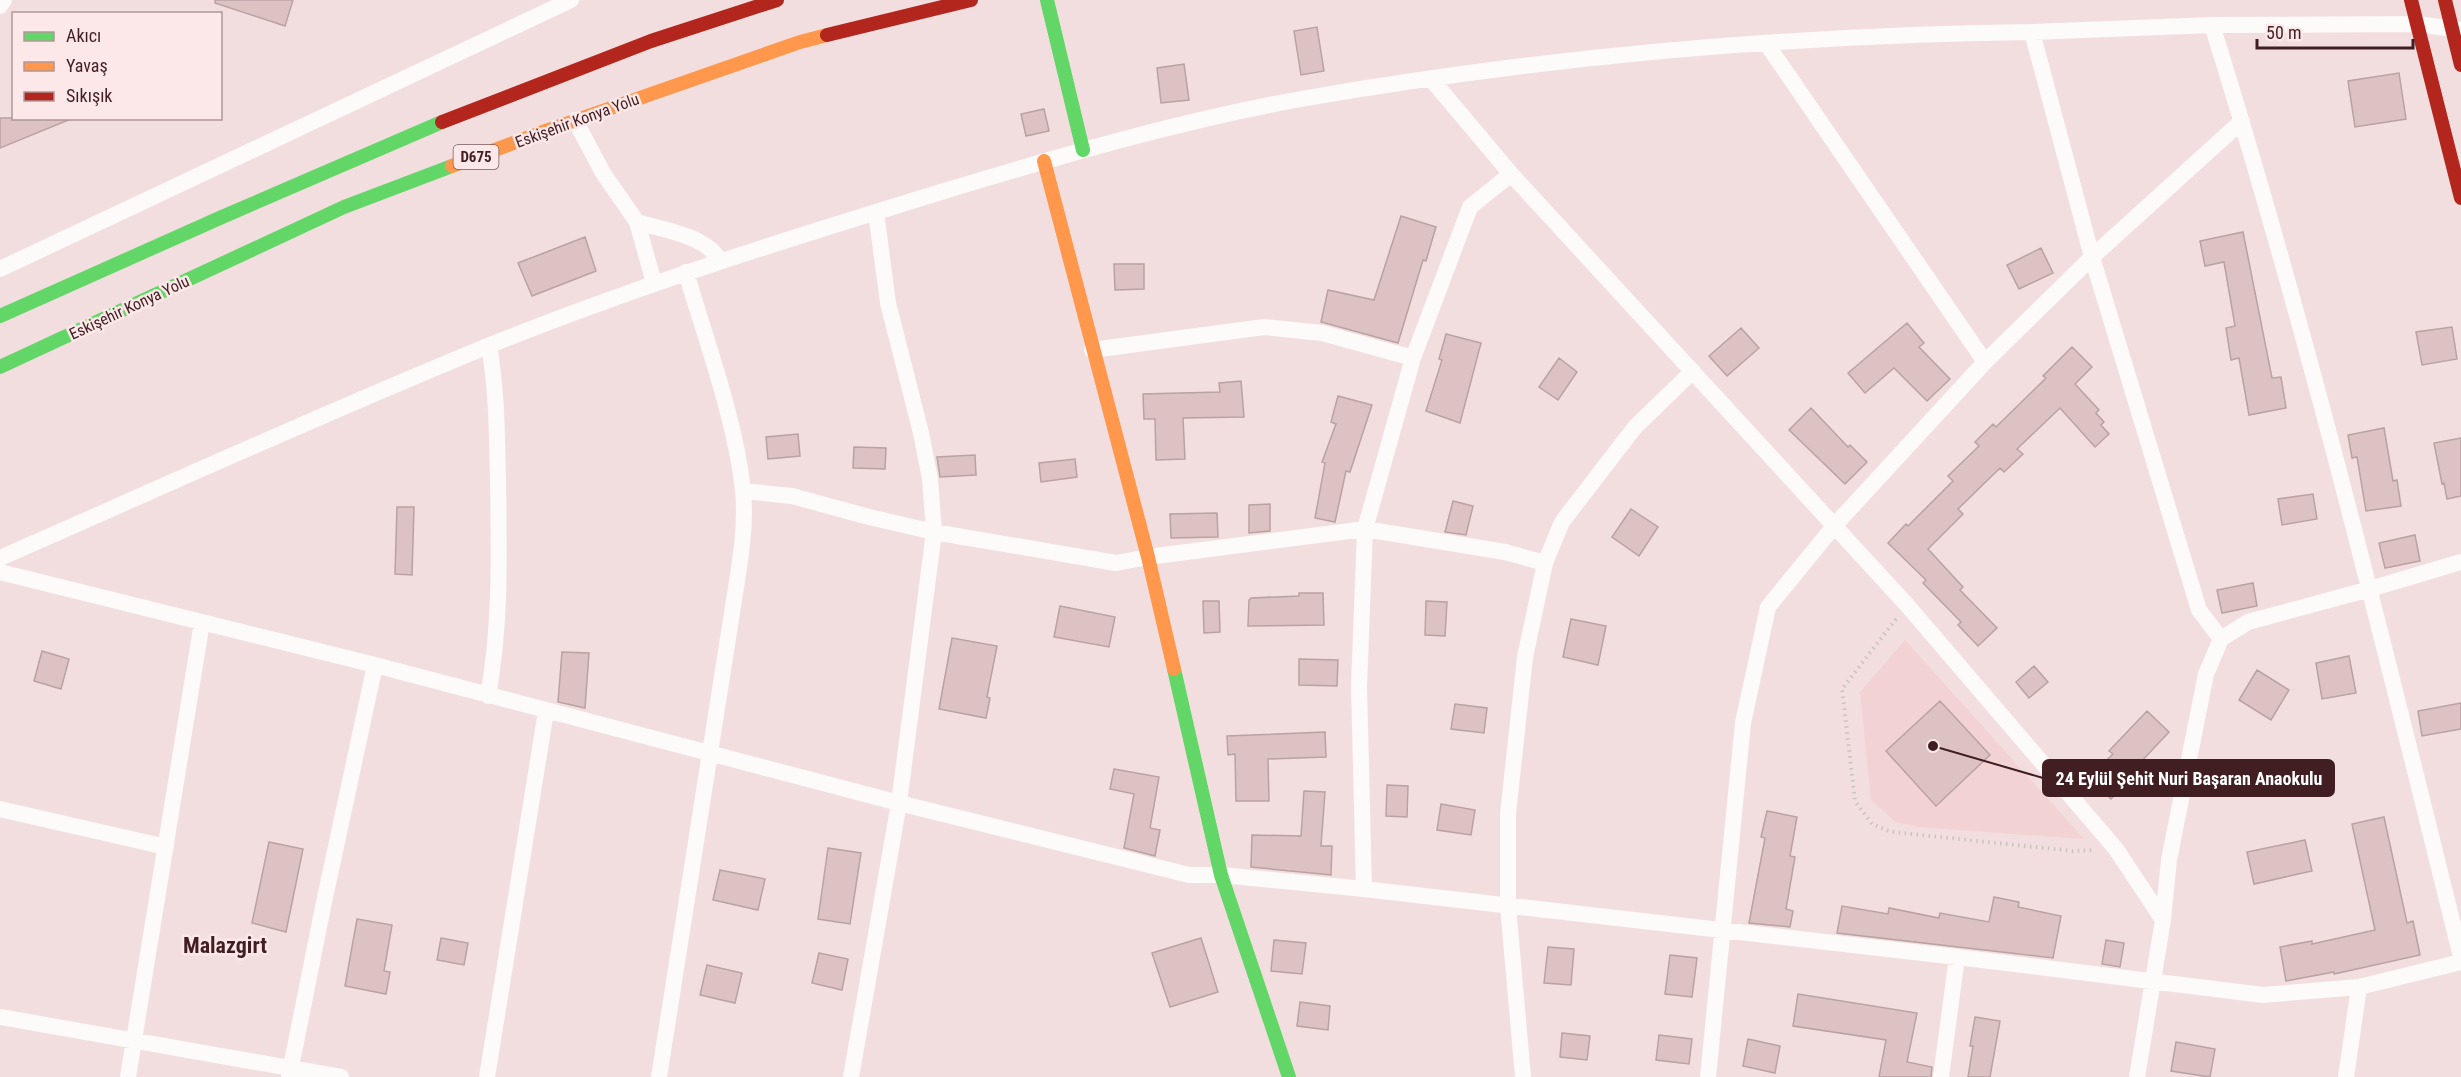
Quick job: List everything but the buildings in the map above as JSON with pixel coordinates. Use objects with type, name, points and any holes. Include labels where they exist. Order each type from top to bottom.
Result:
[{"type":"main road","points":[[0,316],[300,181],[529,87],[695,24],[777,0]]},
{"type":"main road","name":"Eskişehir Konya Yolu","points":[[0,367],[344,207],[575,120],[800,42],[971,0]]},
{"type":"main road","points":[[1047,0],[1083,150]]},
{"type":"main road","points":[[2411,0],[2461,198]]},
{"type":"main road","points":[[2445,0],[2456,30],[2461,65]]},
{"type":"main road","points":[[1044,161],[1148,557],[1221,875],[1289,1077]]},
{"type":"street","points":[[0,6],[4,0]]},
{"type":"street","points":[[0,269],[571,0]]},
{"type":"street","points":[[0,558],[489,345],[686,272],[1083,150],[1299,100],[1526,65],[1766,43],[1907,34],[2212,25],[2418,24],[2456,30]]},
{"type":"street","points":[[2212,25],[2242,121],[2370,589],[2461,957]]},
{"type":"street","points":[[2032,32],[2092,257],[2199,610],[2221,639]]},
{"type":"street","points":[[1766,43],[1984,362]]},
{"type":"street","points":[[1432,80],[1511,174],[1907,605],[2116,849],[2163,920]]},
{"type":"street","points":[[575,120],[603,173],[637,222],[654,284]]},
{"type":"street","points":[[1708,1077],[1743,723],[1768,607],[1835,525],[1984,362],[2092,257],[2242,121]]},
{"type":"street","points":[[1364,889],[1359,686],[1365,529],[1413,358],[1470,207],[1511,174]]},
{"type":"street","points":[[851,1077],[899,802],[934,532],[930,479],[921,433],[888,303],[876,212]]},
{"type":"street","points":[[637,222],[700,242],[716,253],[720,261]]},
{"type":"street","points":[[659,1077],[740,556],[743,491],[722,394],[686,272]]},
{"type":"street","points":[[1092,350],[1264,327],[1322,333],[1413,358]]},
{"type":"street","points":[[488,696],[495,659],[500,558],[495,382],[489,345]]},
{"type":"street","points":[[1523,1077],[1508,906],[1508,814],[1525,657],[1545,563],[1562,522],[1635,426],[1693,371]]},
{"type":"street","points":[[743,491],[792,496],[934,532],[1116,563],[1365,529],[1505,552],[1545,563]]},
{"type":"street","points":[[2137,1077],[2163,920],[2169,860],[2206,674],[2221,639],[2247,622],[2461,562]]},
{"type":"street","points":[[0,572],[375,665],[1135,863],[1189,875],[1221,875],[1364,889],[2262,994],[2359,987],[2461,962]]},
{"type":"street","points":[[128,1077],[202,622]]},
{"type":"street","points":[[290,1072],[375,665]]},
{"type":"street","points":[[487,1077],[546,711]]},
{"type":"street","points":[[0,809],[166,847]]},
{"type":"street","points":[[1941,1077],[1958,957]]},
{"type":"street","points":[[2346,1077],[2359,987]]},
{"type":"street","points":[[0,1017],[290,1072],[341,1077]]},
{"type":"path","points":[[1907,605],[1842,689],[1855,801],[1872,824],[1892,832],[2039,848],[2073,851],[2116,849]]},
{"type":"shaded area","points":[[1905,640],[2084,839],[1918,827],[1896,822],[1871,800],[1860,692]]},
{"type":"traffic: fast","points":[[1047,0],[1083,150]]},
{"type":"traffic: fast","points":[[0,316],[442,122]]},
{"type":"traffic: fast","points":[[0,367],[344,207],[452,166]]},
{"type":"traffic: fast","points":[[1174,669],[1221,875],[1289,1077]]},
{"type":"traffic: slow","points":[[452,166],[548,130],[800,42],[827,35]]},
{"type":"traffic: slow","points":[[1044,161],[1148,557],[1174,669]]},
{"type":"traffic: jam","points":[[442,122],[651,41],[777,0]]},
{"type":"traffic: jam","points":[[827,35],[971,0]]},
{"type":"traffic: jam","points":[[2411,0],[2461,198]]},
{"type":"traffic: jam","points":[[2445,0],[2461,65]]},
{"type":"place","name":"24 Eylül Şehit Nuri Başaran Anaokulu","points":[[1933,746]]},
{"type":"district","name":"Malazgirt","points":[[225,945]]}]
